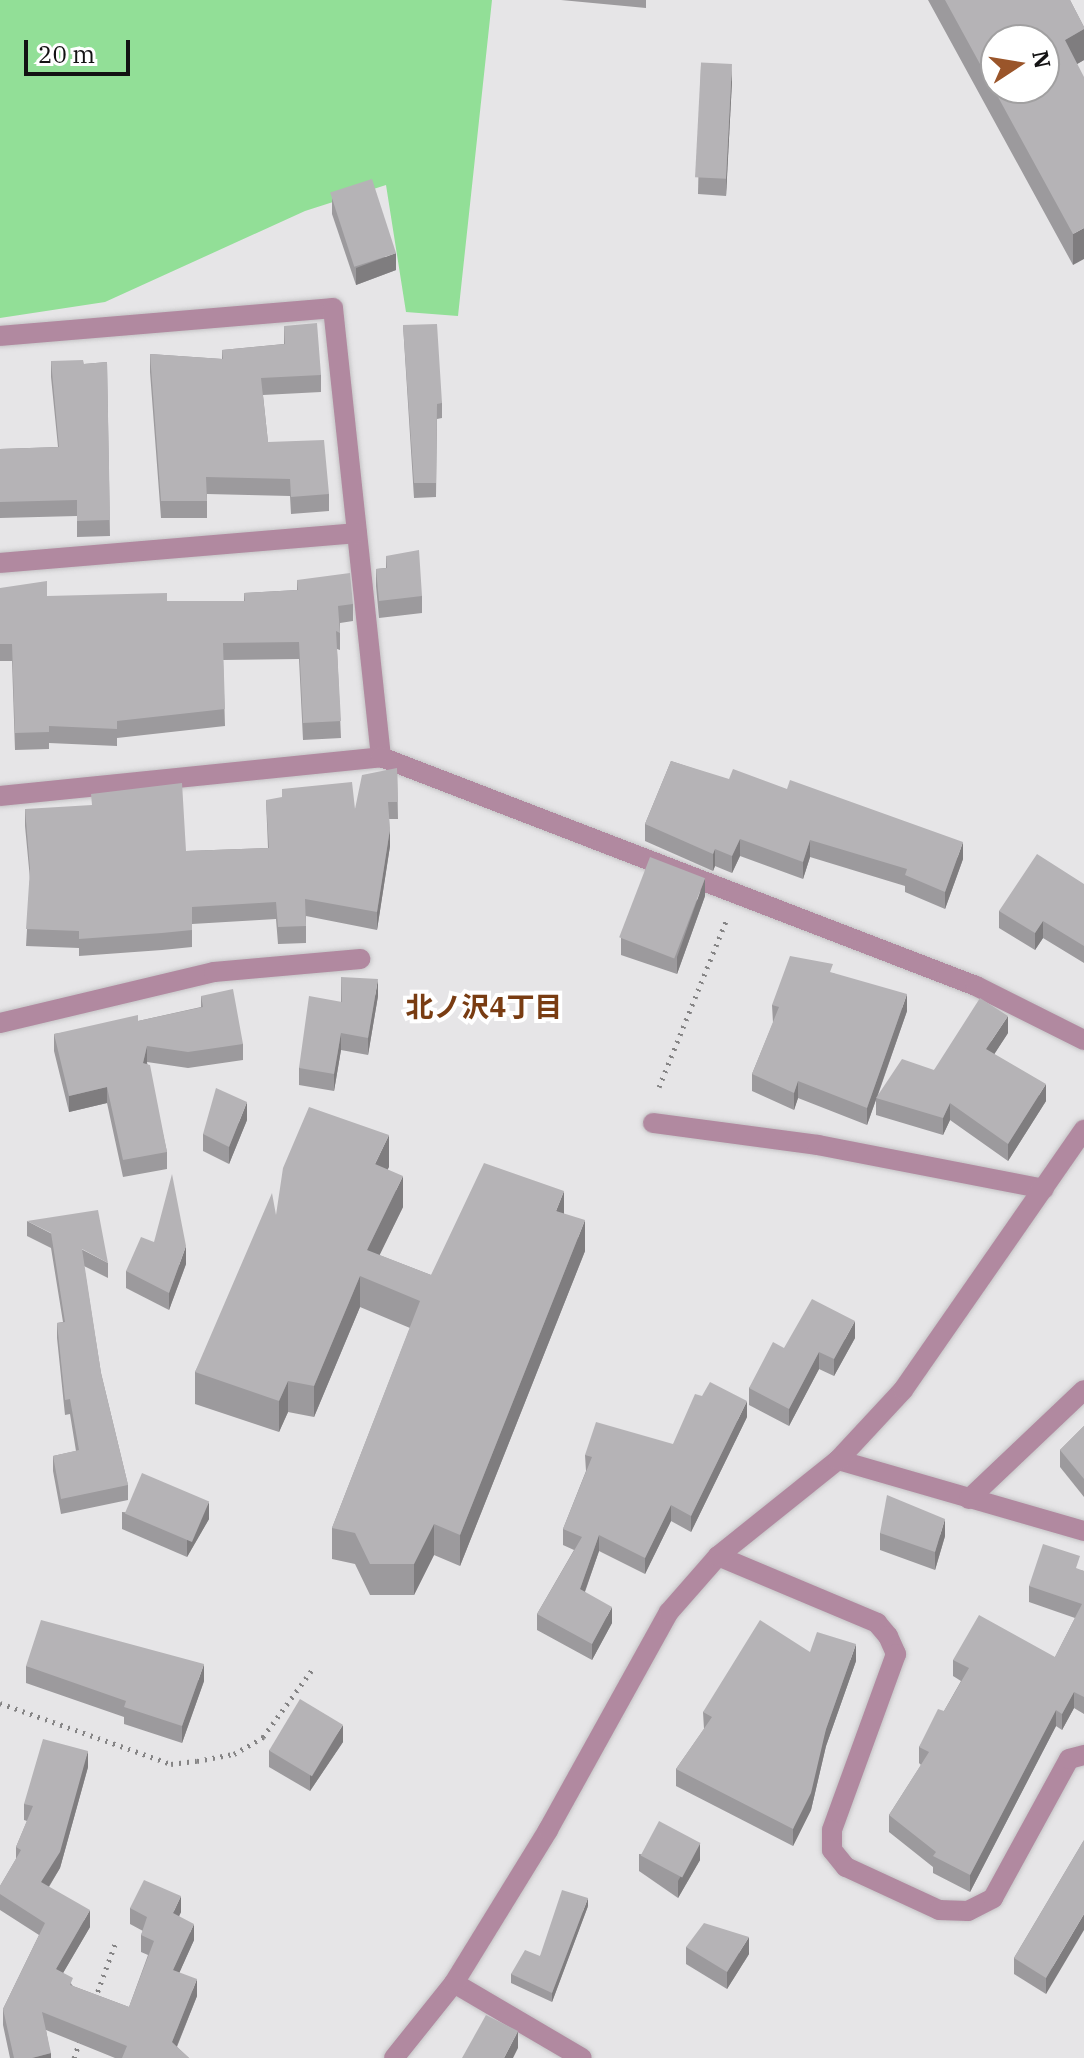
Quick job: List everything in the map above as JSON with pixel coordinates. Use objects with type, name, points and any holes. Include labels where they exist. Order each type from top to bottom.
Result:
[{"type":"street","points":[[0,336],[333,308],[381,757]]},
{"type":"street","points":[[0,563],[357,533]]},
{"type":"street","points":[[0,796],[381,757],[976,986],[1084,1040]]},
{"type":"street","points":[[0,1023],[214,972],[360,959]]},
{"type":"street","points":[[653,1123],[818,1145],[1044,1189]]},
{"type":"street","points":[[394,2058],[454,1983],[548,1830],[669,1612],[718,1556],[838,1460],[903,1390],[1084,1130]]},
{"type":"street","points":[[969,1499],[1084,1390]]},
{"type":"street","points":[[838,1460],[1084,1531]]},
{"type":"street","points":[[718,1556],[877,1623],[896,1654],[832,1830],[832,1850],[846,1867],[939,1910],[968,1911],[993,1898],[1069,1759],[1084,1755]]},
{"type":"street","points":[[454,1983],[582,2058]]},
{"type":"path","points":[[659,1087],[736,896]]},
{"type":"path","points":[[0,1703],[171,1764],[234,1754],[263,1737],[314,1667]]},
{"type":"path","points":[[89,2015],[115,1944]]},
{"type":"path","points":[[74,2058],[84,2029]]},
{"type":"green space","points":[[0,0],[492,0],[458,316],[406,312],[386,185],[305,211],[105,302],[0,318]]},
{"type":"building","points":[[945,0],[1070,0],[1084,27],[1065,40],[1084,77],[1084,228],[1073,234],[1002,104],[1060,104],[1060,24],[980,24],[980,64]]},
{"type":"building","points":[[701,62],[732,64],[726,179],[695,177]]},
{"type":"building","points":[[372,179],[396,253],[354,267],[330,193]]},
{"type":"building","points":[[317,323],[321,375],[261,378],[268,442],[324,440],[329,494],[291,497],[290,479],[206,477],[207,501],[161,501],[150,354],[223,359],[222,350],[285,344],[284,326]]},
{"type":"building","points":[[437,324],[442,403],[437,404],[436,483],[414,483],[403,325]]},
{"type":"building","points":[[83,360],[84,364],[107,362],[110,520],[77,521],[77,500],[0,502],[0,449],[59,447],[51,361]]},
{"type":"building","points":[[419,550],[422,596],[379,601],[376,569],[387,568],[386,556]]},
{"type":"building","points":[[350,573],[353,604],[338,606],[340,633],[336,631],[341,721],[303,723],[299,642],[223,643],[225,709],[117,721],[117,729],[49,726],[49,732],[15,733],[12,644],[0,644],[0,588],[47,581],[47,596],[167,593],[167,601],[245,601],[244,593],[298,590],[297,580]]},
{"type":"building","points":[[671,761],[729,779],[733,769],[787,789],[790,780],[963,842],[945,892],[905,875],[907,869],[810,840],[803,862],[740,839],[732,856],[715,849],[713,854],[645,824]]},
{"type":"building","points":[[397,768],[398,802],[388,802],[390,829],[377,912],[305,899],[306,926],[278,927],[276,902],[192,907],[192,930],[79,939],[79,931],[26,929],[30,869],[25,809],[92,805],[91,794],[182,783],[186,851],[269,848],[266,800],[282,797],[282,789],[352,782],[355,809],[362,775]]},
{"type":"building","points":[[1037,854],[1084,884],[1084,946],[1043,921],[1035,933],[999,911]]},
{"type":"building","points":[[650,857],[705,878],[674,958],[619,937]]},
{"type":"building","points":[[790,956],[833,964],[830,972],[907,994],[867,1108],[798,1081],[794,1093],[752,1074],[779,1007],[772,1005]]},
{"type":"building","points":[[341,977],[378,979],[368,1038],[341,1033],[334,1074],[299,1068],[309,996],[342,1002]]},
{"type":"building","points":[[233,989],[243,1044],[188,1052],[147,1046],[143,1063],[150,1065],[167,1152],[123,1160],[107,1087],[69,1096],[54,1034],[138,1015],[138,1021],[203,1007],[201,996]]},
{"type":"building","points":[[980,998],[1008,1016],[986,1049],[1046,1084],[1008,1144],[950,1103],[943,1118],[876,1098],[902,1059],[934,1070]]},
{"type":"building","points":[[216,1088],[247,1102],[229,1147],[203,1134]]},
{"type":"building","points":[[309,1107],[389,1135],[375,1164],[403,1176],[367,1250],[431,1275],[484,1163],[564,1191],[556,1211],[585,1220],[460,1535],[434,1524],[414,1564],[370,1564],[355,1533],[332,1528],[420,1301],[360,1276],[314,1386],[288,1381],[279,1401],[195,1372],[272,1193],[276,1215],[283,1168]]},
{"type":"building","points":[[172,1174],[186,1246],[169,1293],[126,1271],[141,1237],[154,1242]]},
{"type":"building","points":[[98,1210],[108,1263],[82,1249],[101,1373],[128,1485],[61,1499],[53,1456],[79,1450],[70,1399],[65,1400],[57,1323],[65,1322],[51,1233],[27,1221]]},
{"type":"building","points":[[812,1299],[855,1321],[834,1359],[819,1352],[789,1409],[749,1388],[773,1342],[784,1348]]},
{"type":"building","points":[[710,1382],[747,1401],[691,1516],[671,1505],[645,1558],[599,1535],[580,1589],[612,1607],[592,1644],[537,1614],[582,1537],[563,1529],[592,1457],[585,1455],[596,1422],[673,1444],[695,1394],[702,1396]]},
{"type":"building","points":[[1084,1426],[1084,1479],[1060,1450]]},
{"type":"building","points":[[142,1473],[209,1502],[192,1542],[125,1514]]},
{"type":"building","points":[[887,1495],[945,1519],[935,1552],[880,1533]]},
{"type":"building","points":[[1043,1544],[1080,1556],[1076,1568],[1084,1571],[1084,1697],[1074,1692],[1062,1714],[1056,1710],[970,1875],[933,1856],[936,1852],[889,1815],[929,1752],[919,1747],[938,1709],[944,1711],[969,1668],[953,1660],[979,1615],[1055,1657],[1082,1604],[1029,1586]]},
{"type":"building","points":[[41,1620],[204,1664],[182,1726],[124,1707],[126,1701],[26,1666]]},
{"type":"building","points":[[760,1620],[810,1652],[817,1632],[856,1644],[826,1729],[811,1793],[793,1829],[676,1769],[712,1717],[703,1712]]},
{"type":"building","points":[[300,1699],[343,1725],[312,1776],[269,1750]]},
{"type":"building","points":[[43,1739],[88,1751],[60,1852],[41,1882],[90,1910],[56,1969],[73,1978],[70,1985],[129,2007],[154,1941],[141,1935],[147,1917],[130,1908],[144,1880],[181,1896],[173,1913],[194,1924],[173,1970],[197,1979],[172,2042],[189,2058],[122,2058],[127,2046],[42,2012],[51,2053],[32,2058],[14,2058],[3,2009],[45,1923],[0,1894],[0,1886],[21,1850],[16,1847],[33,1806],[24,1804]]},
{"type":"building","points":[[659,1821],[700,1843],[682,1878],[641,1855]]},
{"type":"building","points":[[1084,1840],[1084,1914],[1046,1978],[1014,1958]]},
{"type":"building","points":[[562,1890],[588,1898],[552,1993],[511,1974],[525,1950],[540,1956]]},
{"type":"building","points":[[704,1923],[749,1937],[727,1972],[686,1947]]},
{"type":"building","points":[[486,2015],[518,2031],[504,2058],[462,2058]]},
{"type":"district","name":"北ノ沢4丁目","points":[[484,1007]]}]
